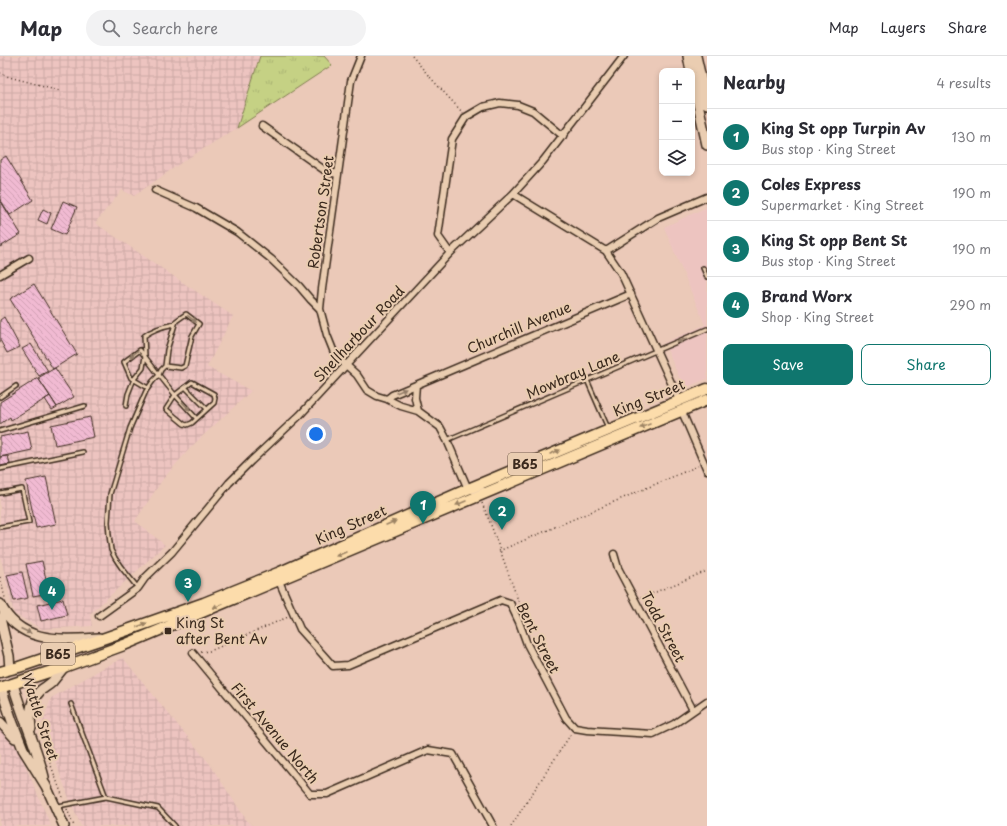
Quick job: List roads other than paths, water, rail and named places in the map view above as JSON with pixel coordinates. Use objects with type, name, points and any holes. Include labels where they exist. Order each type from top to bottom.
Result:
[{"type":"main road","points":[[688,56],[690,68]]},
{"type":"main road","points":[[696,56],[707,104]]},
{"type":"main road","points":[[695,90],[707,145]]},
{"type":"main road","name":"King Street","points":[[0,672],[105,638],[204,603],[278,573],[607,426],[654,411],[707,389]]},
{"type":"main road","name":"King Street","points":[[0,686],[13,684],[124,645],[707,400]]},
{"type":"main road","points":[[3,602],[5,612],[14,623],[23,630],[36,635],[58,640],[105,638]]},
{"type":"main road","name":"Wattle Street","points":[[0,618],[9,656],[13,684],[32,738],[46,786]]},
{"type":"main road","points":[[32,738],[30,716],[32,702],[37,694],[52,682],[64,667]]},
{"type":"main road","name":"Wattle Street","points":[[0,686],[23,749],[46,786],[64,826]]},
{"type":"main road","points":[[0,722],[11,732],[23,749]]},
{"type":"street","name":"Robertson Street","points":[[361,56],[351,81],[322,289],[320,309],[326,335],[335,355],[357,375],[367,390],[377,396],[418,411],[440,427],[468,489]]},
{"type":"street","name":"Shellharbour Road","points":[[99,616],[138,588],[145,578],[172,552],[229,483],[300,415],[450,253],[513,194],[543,161],[624,56]]},
{"type":"street","points":[[450,253],[438,236],[452,139],[466,116],[483,106],[500,103],[518,105],[533,111],[563,136]]},
{"type":"street","points":[[262,126],[327,172],[338,174]]},
{"type":"street","points":[[155,190],[196,208],[237,232],[271,259],[320,309]]},
{"type":"street","points":[[513,194],[606,251],[621,273],[679,400]]},
{"type":"street","points":[[606,251],[658,218],[707,197]]},
{"type":"street","points":[[0,275],[29,258]]},
{"type":"street","name":"Churchill Avenue","points":[[387,399],[392,395],[631,294]]},
{"type":"street","points":[[416,385],[415,398],[418,411]]},
{"type":"street","points":[[654,411],[658,412],[677,409],[682,411],[705,463]]},
{"type":"street","points":[[468,489],[477,491],[490,490]]},
{"type":"street","name":"Todd Street","points":[[614,554],[618,568],[693,710]]},
{"type":"street","name":"Bent Street","points":[[279,580],[300,628],[333,666],[348,665],[501,600],[510,603],[527,644],[566,718],[575,728],[653,734],[674,724],[707,701]]},
{"type":"street","name":"First Avenue North","points":[[193,653],[310,794],[327,794],[428,750],[453,754],[493,826]]},
{"type":"lane","points":[[703,268],[707,277]]},
{"type":"lane","points":[[138,588],[118,562],[111,550],[108,508],[110,494],[130,428],[148,388],[164,366],[175,324],[186,314],[199,324],[192,336],[185,366],[181,368],[164,366]]},
{"type":"lane","points":[[126,406],[128,394],[134,379],[143,368],[145,356],[144,336],[149,332],[175,324]]},
{"type":"lane","name":"Mowbray Lane","points":[[447,440],[707,330]]},
{"type":"lane","points":[[148,388],[131,378],[124,362],[140,350],[175,395],[196,418]]},
{"type":"lane","points":[[587,380],[607,426]]},
{"type":"lane","points":[[192,382],[214,394],[215,398],[214,403],[188,425],[184,424],[166,409],[175,395],[192,382]]},
{"type":"lane","points":[[0,397],[16,386]]},
{"type":"lane","points":[[185,387],[207,409]]},
{"type":"lane","points":[[0,431],[85,406]]},
{"type":"lane","points":[[0,469],[83,452]]},
{"type":"lane","points":[[0,493],[22,489],[28,522],[0,527]]},
{"type":"lane","points":[[71,704],[106,797]]},
{"type":"lane","points":[[56,807],[106,797],[158,808],[175,826]]},
{"type":"place","name":"King St opp Turpin Av","points":[[423,524]]},
{"type":"place","name":"Coles Express","points":[[502,530]]},
{"type":"place","name":"King St opp Bent St","points":[[188,602]]},
{"type":"place","name":"Brand Worx","points":[[52,610]]},
{"type":"place","name":"King St after Bent Av","points":[[168,631]]}]
